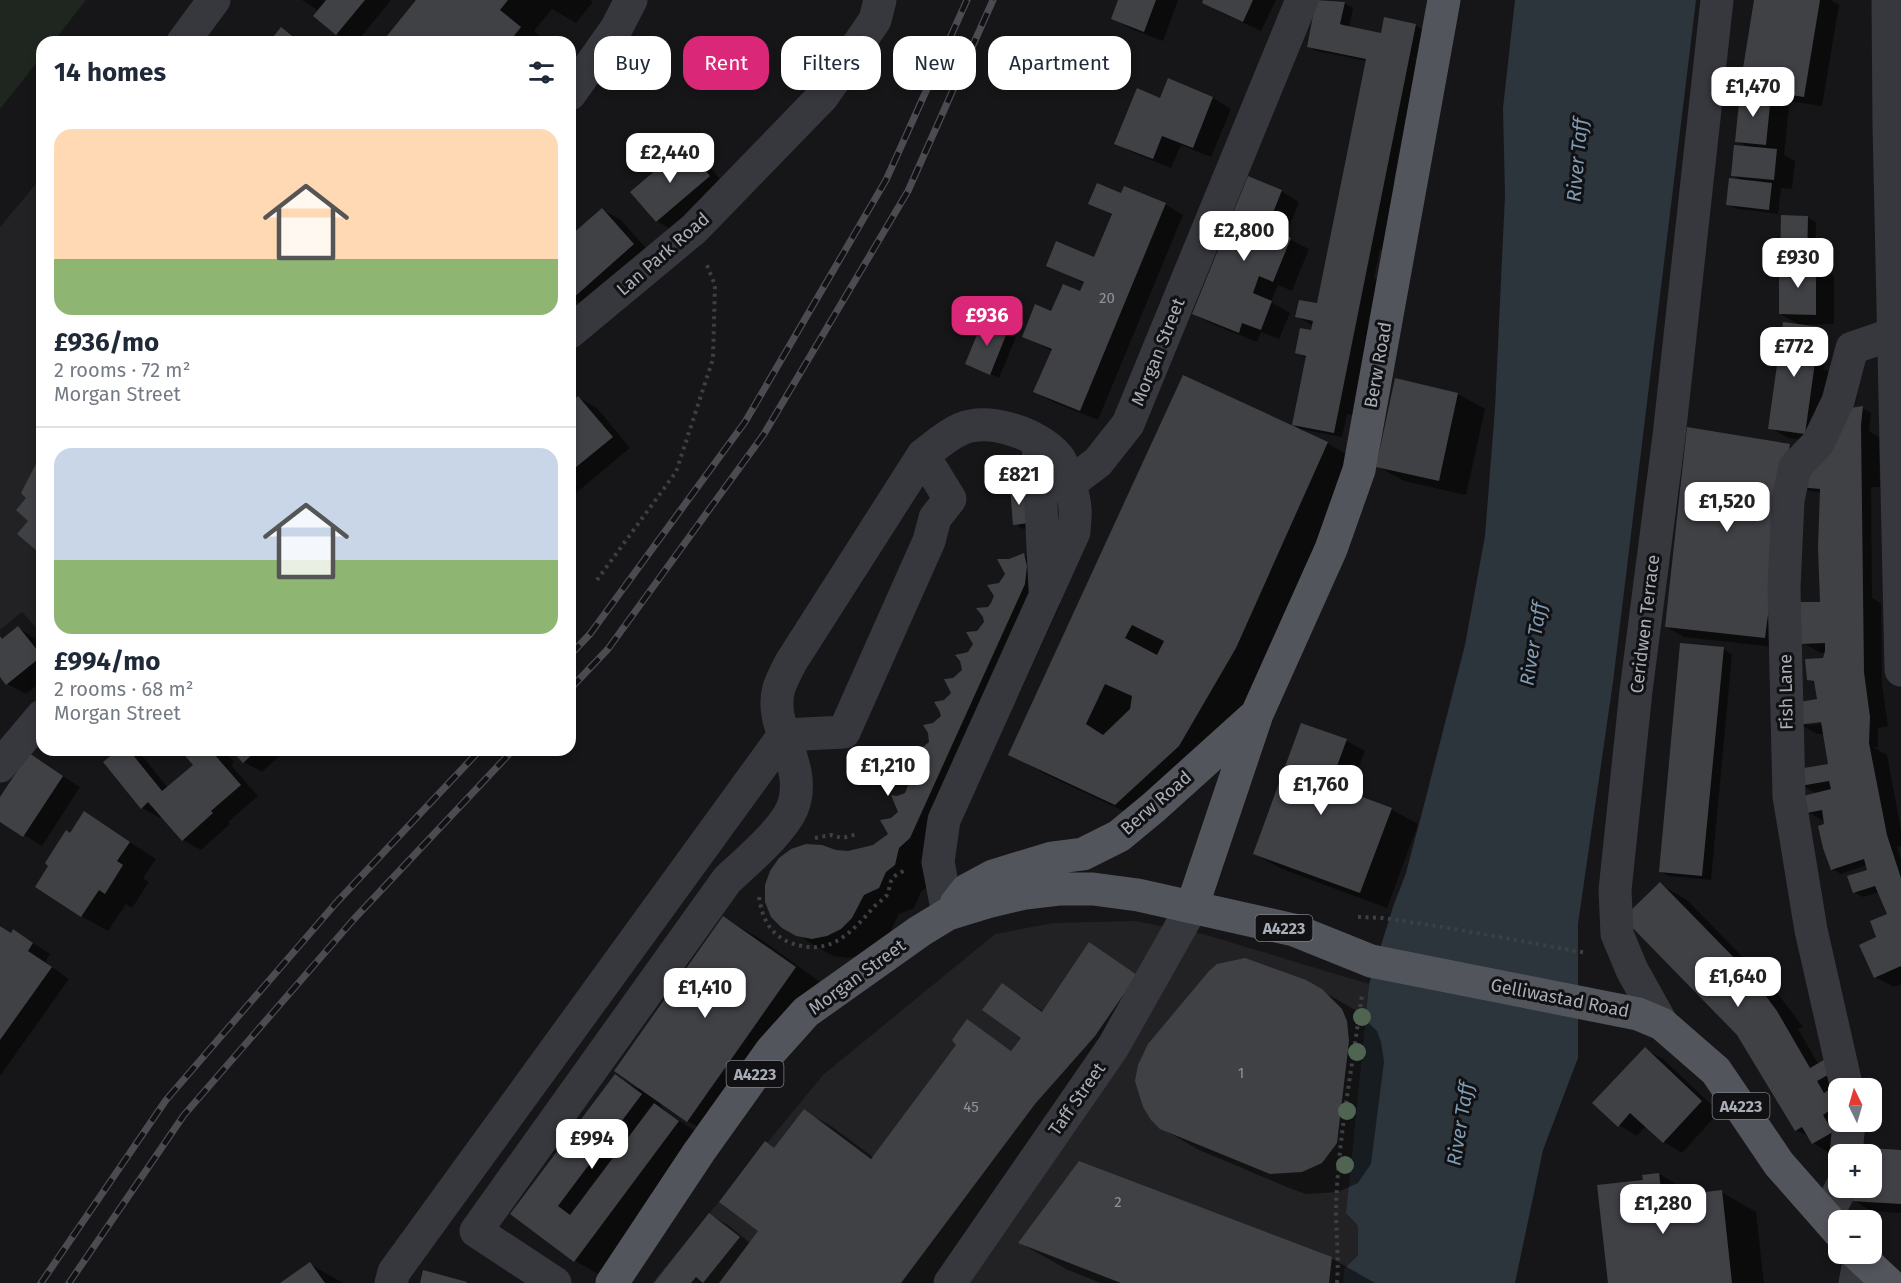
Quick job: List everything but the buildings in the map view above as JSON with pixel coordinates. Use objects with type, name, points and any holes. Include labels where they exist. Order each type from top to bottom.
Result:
[{"type":"main road","name":"Berw Road","points":[[1192,908],[1257,714],[1331,549],[1359,470],[1444,0]]},
{"type":"main road","name":"Berw Road","points":[[948,914],[967,890],[993,876],[1052,858],[1083,854],[1119,836],[1257,714]]},
{"type":"main road","name":"Morgan Street","points":[[612,1283],[699,1152],[771,1051],[806,1012],[920,931],[948,914],[987,902],[1025,893],[1059,889],[1094,889],[1138,895],[1192,908]]},
{"type":"main road","name":"Gelliwastad Road","points":[[1192,908],[1294,930],[1369,961],[1650,1019]]},
{"type":"main road","name":"A4223","points":[[1650,1019],[1716,1071],[1779,1164],[1828,1225]]},
{"type":"main road","name":"A4223","points":[[1865,1264],[1888,1283]]},
{"type":"street","points":[[187,36],[214,0]]},
{"type":"street","points":[[576,86],[616,29],[632,0]]},
{"type":"street","name":"Lan Park Road","points":[[576,327],[694,229],[823,96],[875,20],[880,0]]},
{"type":"street","name":"Ceridwen Terrace","points":[[1650,1019],[1617,934],[1615,890],[1636,691],[1669,436],[1717,0]]},
{"type":"street","points":[[1888,0],[1901,670]]},
{"type":"street","name":"Morgan Street","points":[[1069,484],[1098,462],[1128,424],[1302,1]]},
{"type":"street","name":"Fish Lane","points":[[1845,1078],[1811,930],[1789,796],[1784,588],[1788,500],[1796,467],[1818,443],[1838,401],[1852,348],[1896,352]]},
{"type":"street","points":[[555,1283],[476,1231],[727,880],[773,835],[792,809],[797,787],[794,764],[778,713],[778,689],[791,662],[923,455],[962,428],[984,425],[1013,429],[1038,441],[1058,458],[1076,507],[1074,532],[944,820],[938,848],[938,862],[948,914]]},
{"type":"street","points":[[1038,441],[1045,598]]},
{"type":"street","points":[[784,735],[844,732],[929,541],[935,518],[950,499],[923,455]]},
{"type":"street","points":[[0,766],[36,723]]},
{"type":"street","points":[[391,1283],[394,1272],[784,735]]},
{"type":"street","name":"Taff Street","points":[[950,1283],[1113,1047],[1192,908]]},
{"type":"path","points":[[597,580],[676,472],[713,359],[715,285],[694,229]]},
{"type":"path","points":[[755,853],[760,907],[765,922],[775,934],[788,942],[802,947],[818,947],[831,944],[847,936],[887,894],[893,878],[938,848]]},
{"type":"path","points":[[1383,918],[1597,955]]},
{"type":"path","points":[[1337,1283],[1339,1259],[1336,1210],[1341,1155],[1369,961]]},
{"type":"shaded area","points":[[0,0],[86,0],[58,36],[36,36],[36,64],[0,109]]},
{"type":"shaded area","points":[[36,184],[36,627],[22,612],[0,630],[0,227]]},
{"type":"shaded area","points":[[1135,921],[1203,934],[1369,984],[1346,1213],[1358,1226],[1358,1255],[1344,1269],[1343,1283],[652,1283],[823,1075],[995,934],[1053,923]]},
{"type":"water","name":"River Taff","points":[[1515,0],[1696,0],[1613,682],[1578,924],[1578,1058],[1543,1150],[1515,1283],[1343,1283],[1344,1269],[1358,1255],[1358,1226],[1346,1213],[1369,984],[1406,873],[1425,801],[1465,645],[1485,536],[1495,408],[1505,195],[1503,108]]},
{"type":"railway","points":[[576,649],[590,634],[745,422],[886,180],[967,0]]},
{"type":"railway","points":[[576,683],[608,649],[764,434],[908,191],[993,0]]},
{"type":"railway","points":[[41,1283],[166,1100],[336,903],[474,756]]},
{"type":"railway","points":[[69,1283],[184,1115],[354,919],[507,756]]}]
